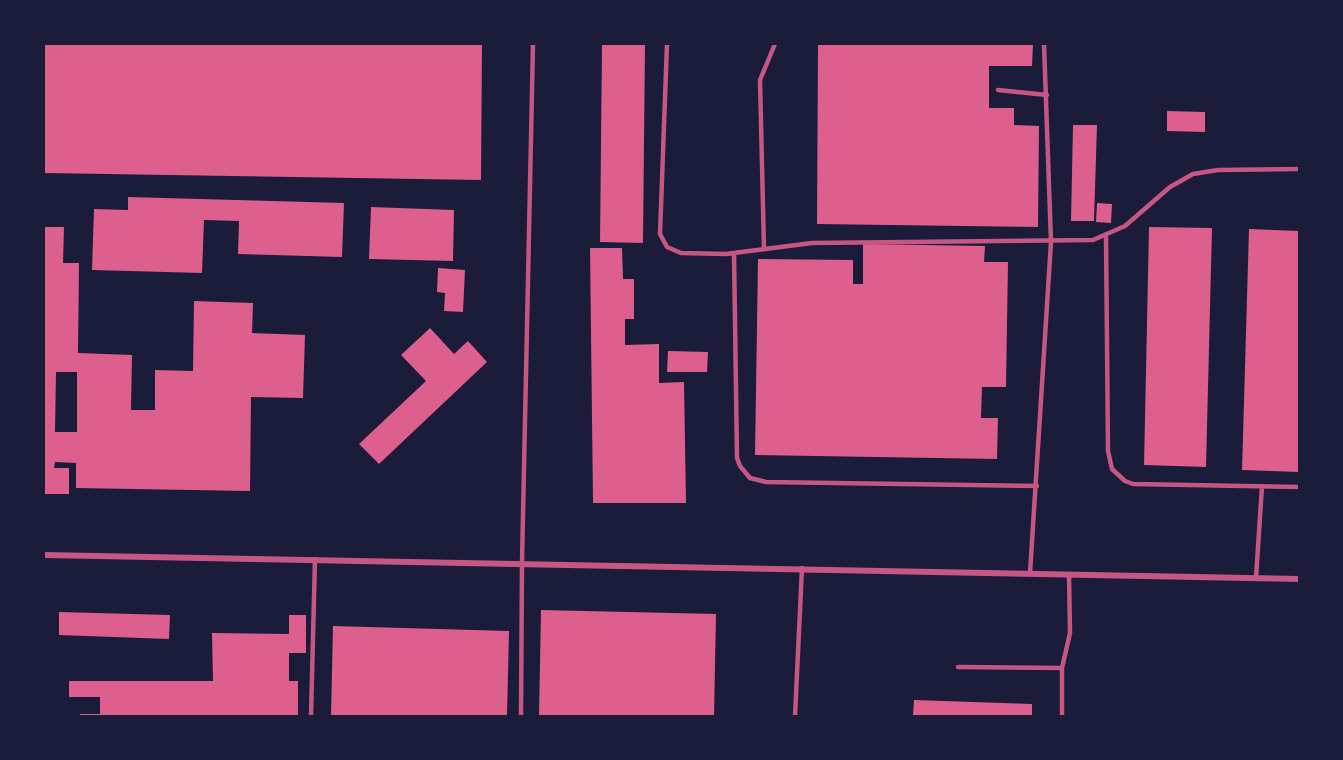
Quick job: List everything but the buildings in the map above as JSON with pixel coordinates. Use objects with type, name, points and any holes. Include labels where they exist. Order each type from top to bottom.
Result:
[{"type":"street","points":[[44,555],[522,562],[1299,579]]},
{"type":"lane","points":[[521,717],[533,44]]},
{"type":"lane","points":[[667,44],[660,234],[667,248],[674,252],[703,255],[734,253],[812,243],[1093,240],[1106,237],[1125,226],[1170,187],[1193,174],[1218,170],[1299,169]]},
{"type":"lane","points":[[764,249],[760,80],[775,44]]},
{"type":"lane","points":[[1030,573],[1051,242],[1044,44]]},
{"type":"lane","points":[[998,90],[1047,94]]},
{"type":"lane","points":[[1106,237],[1108,451],[1112,469],[1125,481],[1133,484],[1299,487]]},
{"type":"lane","points":[[734,253],[737,458],[740,466],[750,478],[766,482],[1037,486]]},
{"type":"lane","points":[[1256,578],[1262,486]]},
{"type":"lane","points":[[311,717],[315,559]]},
{"type":"lane","points":[[795,717],[802,568]]},
{"type":"lane","points":[[1062,717],[1062,668],[1070,633],[1070,574]]},
{"type":"lane","points":[[958,667],[1062,668]]}]
